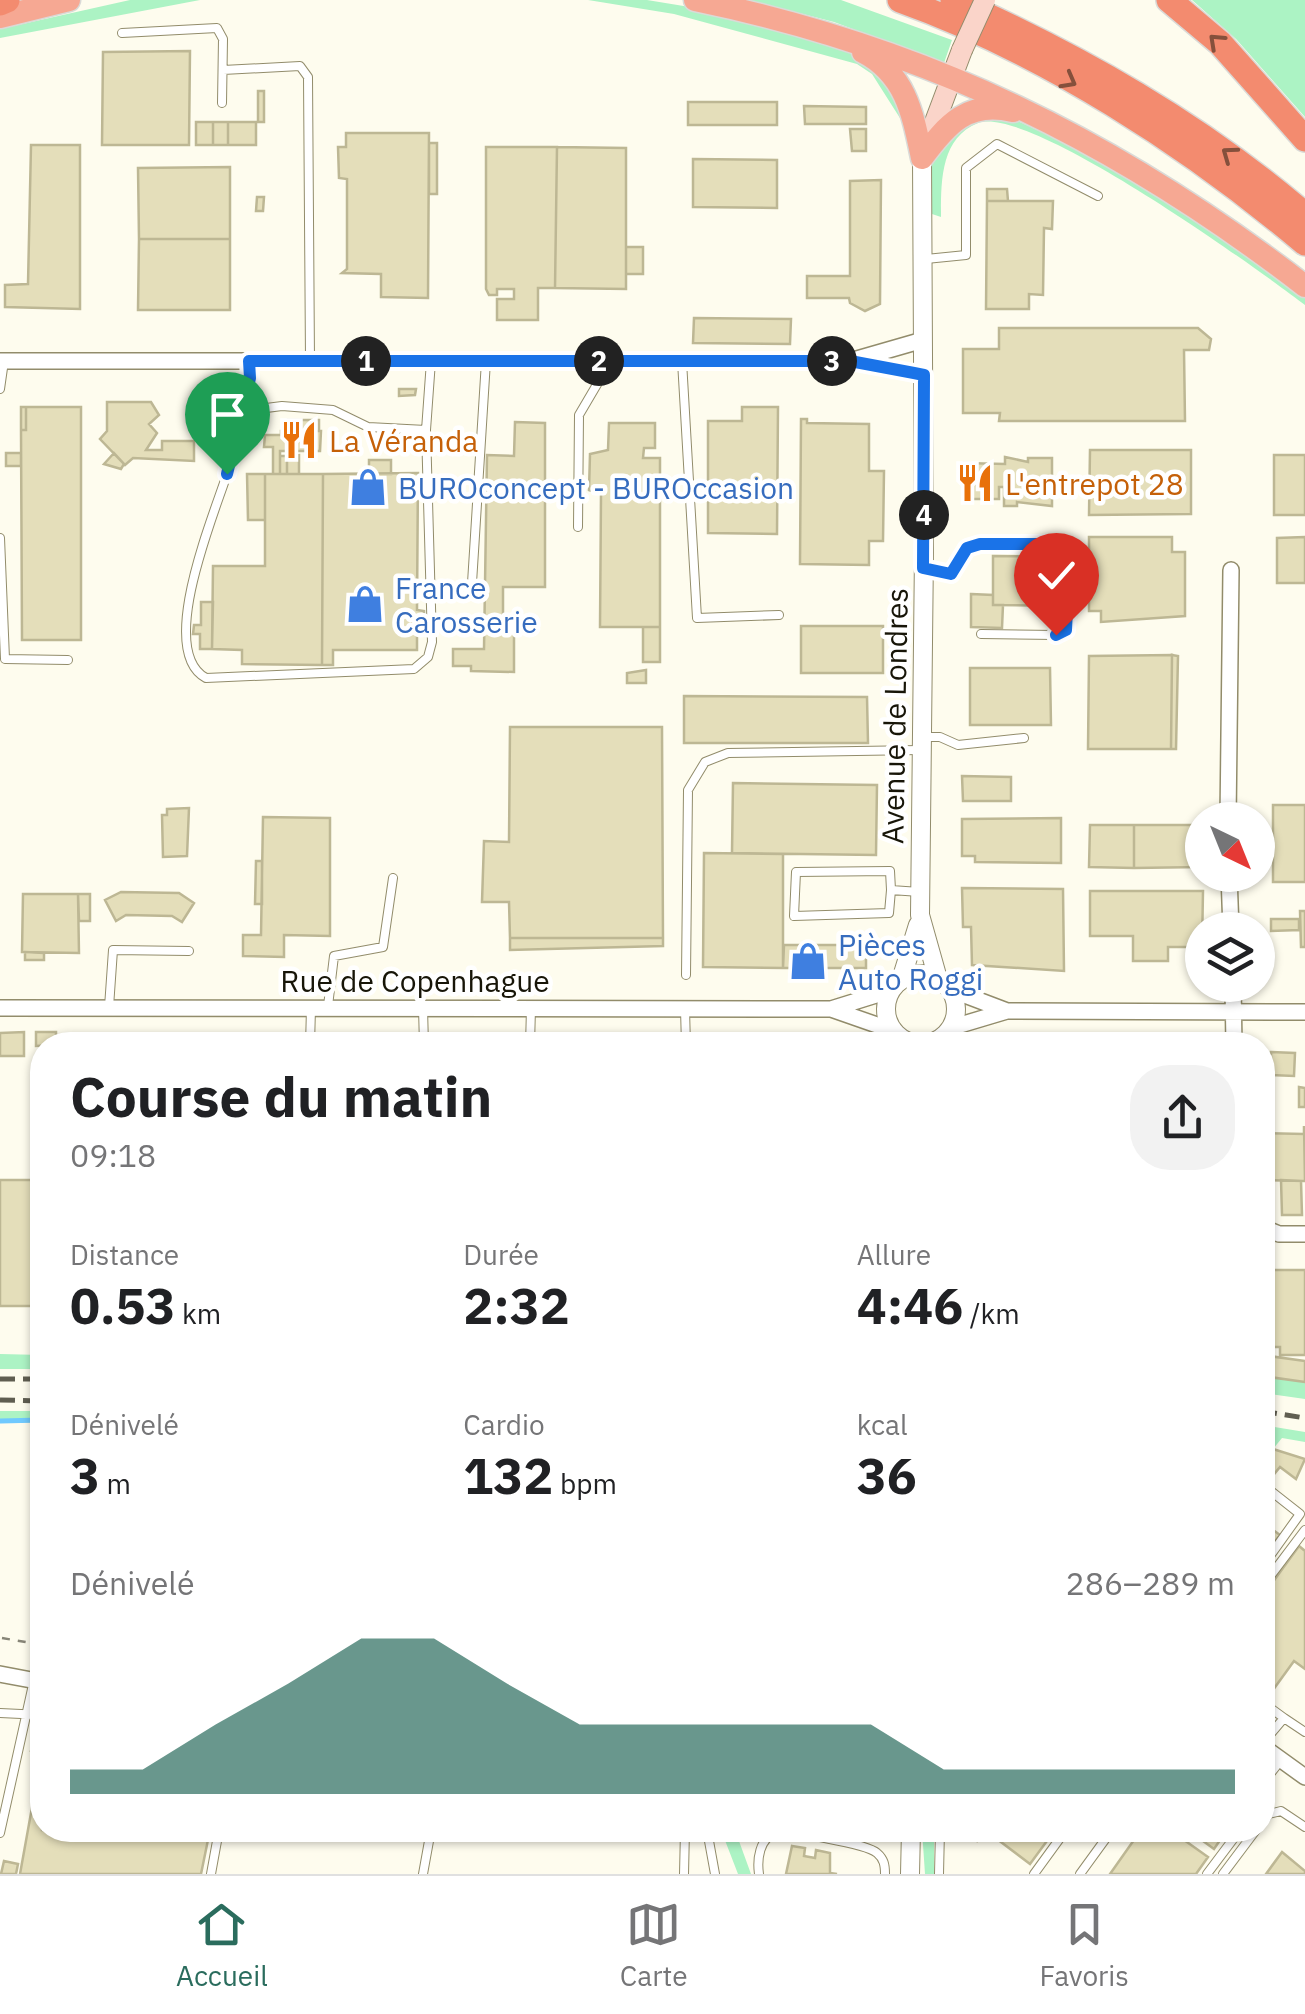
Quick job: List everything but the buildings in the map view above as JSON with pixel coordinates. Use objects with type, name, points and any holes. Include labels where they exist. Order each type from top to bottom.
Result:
[{"type":"highway","points":[[0,3],[7,0]]},
{"type":"highway","points":[[900,0],[1054,72],[1120,109],[1184,148],[1305,243]]},
{"type":"highway","points":[[953,0],[1073,56],[1130,89],[1235,158],[1305,215]]},
{"type":"highway","points":[[1169,0],[1220,43],[1305,139]]},
{"type":"main road","points":[[0,17],[68,0]]},
{"type":"main road","points":[[695,0],[797,21],[951,75],[1050,121],[1210,216],[1305,286]]},
{"type":"main road","points":[[922,158],[951,75],[985,0]]},
{"type":"main road","points":[[797,21],[883,63],[912,108],[922,158]]},
{"type":"main road","points":[[922,158],[956,118],[974,108],[1006,109],[1050,121]]},
{"type":"street","name":"Avenue de Londres","points":[[897,985],[920,915],[922,158]]},
{"type":"street","points":[[850,361],[923,340]]},
{"type":"street","points":[[2,361],[850,361],[924,375]]},
{"type":"street","points":[[1228,802],[1231,570]]},
{"type":"street","name":"Avenue de Londres","points":[[920,915],[943,984]]},
{"type":"street","points":[[896,1032],[886,1012],[897,985],[920,975],[1007,1010],[1305,1012]]},
{"type":"street","points":[[943,984],[956,1010],[944,1032]]},
{"type":"street","name":"Rue de Copenhague","points":[[0,1008],[831,1010],[897,985]]},
{"type":"street","points":[[1234,1002],[1234,1032]]},
{"type":"street","name":"Rue de Copenhague","points":[[831,1010],[886,1032]]},
{"type":"street","points":[[955,1032],[1007,1010]]},
{"type":"street","points":[[1275,1232],[1305,1234]]},
{"type":"street","points":[[0,1674],[30,1680]]},
{"type":"street","points":[[1275,1755],[1305,1777]]},
{"type":"street","points":[[909,1842],[910,1874]]},
{"type":"lane","points":[[122,33],[216,28],[223,39],[222,103]]},
{"type":"lane","points":[[223,70],[300,66],[308,77],[310,360]]},
{"type":"lane","points":[[923,259],[966,255],[966,168],[997,144],[1098,196]]},
{"type":"lane","points":[[0,389],[2,361]]},
{"type":"lane","points":[[249,361],[243,411],[227,474],[200,551],[188,618],[188,659],[195,672],[206,678],[414,669],[428,658],[426,430],[431,361]]},
{"type":"lane","points":[[472,583],[486,361]]},
{"type":"lane","points":[[578,527],[579,415],[599,380],[598,361]]},
{"type":"lane","points":[[682,362],[697,618],[779,615]]},
{"type":"lane","points":[[243,411],[282,406],[332,410],[368,427],[426,430]]},
{"type":"lane","points":[[0,538],[5,658],[68,660]]},
{"type":"lane","points":[[923,568],[951,574],[967,548],[980,544],[1065,544],[1070,551],[1066,630],[1056,635],[981,634]]},
{"type":"lane","points":[[686,975],[688,790],[705,762],[728,753],[920,744],[940,738],[958,745],[1024,738]]},
{"type":"lane","points":[[890,871],[891,890],[889,912],[794,916],[796,872],[890,871]]},
{"type":"lane","points":[[328,1008],[334,956],[384,947],[392,878]]},
{"type":"lane","points":[[891,890],[920,892]]},
{"type":"lane","points":[[109,1007],[112,950],[189,952]]},
{"type":"lane","points":[[310,1032],[311,1008]]},
{"type":"lane","points":[[423,1008],[424,1032]]},
{"type":"lane","points":[[530,1032],[531,1008]]},
{"type":"lane","points":[[686,1009],[686,1032]]},
{"type":"lane","points":[[1275,1494],[1300,1514],[1275,1549]]},
{"type":"lane","points":[[1275,1570],[1305,1530]]},
{"type":"lane","points":[[0,1833],[30,1702]]},
{"type":"lane","points":[[1275,1711],[1305,1732]]},
{"type":"lane","points":[[0,1714],[30,1713]]},
{"type":"lane","points":[[1275,1729],[1284,1718]]},
{"type":"lane","points":[[1275,1768],[1281,1760]]},
{"type":"lane","points":[[1275,1810],[1305,1827]]},
{"type":"lane","points":[[211,1874],[218,1842]]},
{"type":"lane","points":[[423,1874],[429,1842]]},
{"type":"lane","points":[[684,1842],[684,1874]]},
{"type":"lane","points":[[709,1842],[715,1874]]},
{"type":"lane","points":[[759,1874],[764,1842]]},
{"type":"lane","points":[[839,1842],[868,1847],[882,1859],[885,1874]]},
{"type":"lane","points":[[939,1874],[940,1842]]},
{"type":"lane","points":[[1034,1874],[1057,1842]]},
{"type":"lane","points":[[1080,1874],[1103,1842]]},
{"type":"lane","points":[[1207,1874],[1231,1842]]},
{"type":"lane","points":[[1223,1874],[1247,1842]]},
{"type":"path","points":[[2,1638],[30,1642]]},
{"type":"green space","points":[[130,0],[200,0],[0,38],[0,29]]},
{"type":"green space","points":[[588,0],[647,0],[708,10],[855,51],[884,71],[905,126],[872,74],[857,64],[674,14]]},
{"type":"green space","points":[[748,0],[841,0],[952,40],[944,63],[834,22]]},
{"type":"green space","points":[[1192,0],[1305,0],[1305,117],[1236,39]]},
{"type":"green space","points":[[972,117],[1013,119],[1168,199],[1305,295],[1305,305],[1143,193],[1044,138],[1005,124],[978,123],[956,139],[945,163],[941,217],[929,213],[932,154]]},
{"type":"green space","points":[[0,1354],[30,1355],[30,1369],[0,1369]]},
{"type":"green space","points":[[1275,1378],[1305,1382],[1305,1399],[1275,1395]]},
{"type":"green space","points":[[0,1411],[30,1411],[30,1422],[0,1423]]},
{"type":"green space","points":[[1275,1427],[1305,1432],[1305,1442],[1282,1438],[1275,1447]]},
{"type":"green space","points":[[726,1842],[739,1842],[751,1874],[738,1874]]},
{"type":"green space","points":[[923,1842],[934,1842],[934,1874],[925,1874]]},
{"type":"waterway","points":[[0,1421],[30,1420]]},
{"type":"railway","points":[[0,1379],[30,1379]]},
{"type":"railway","points":[[0,1400],[30,1401]]},
{"type":"railway","points":[[1275,1413],[1305,1418]]},
{"type":"place","name":"La Véranda","points":[[299,440]]},
{"type":"place","name":"L'entrepot 28","points":[[975,483]]},
{"type":"place","name":"BUROconcept - BUROccasion","points":[[368,487]]},
{"type":"place","name":"France Carosserie","points":[[365,604]]},
{"type":"place","name":"Pièces Auto Roggi","points":[[808,961]]},
{"type":"route","points":[[227,474],[250,378],[249,361],[850,361],[914,373],[924,375],[923,568],[951,574],[967,548],[980,544],[1065,544],[1070,551],[1068,616],[1066,630],[1056,635]]}]
